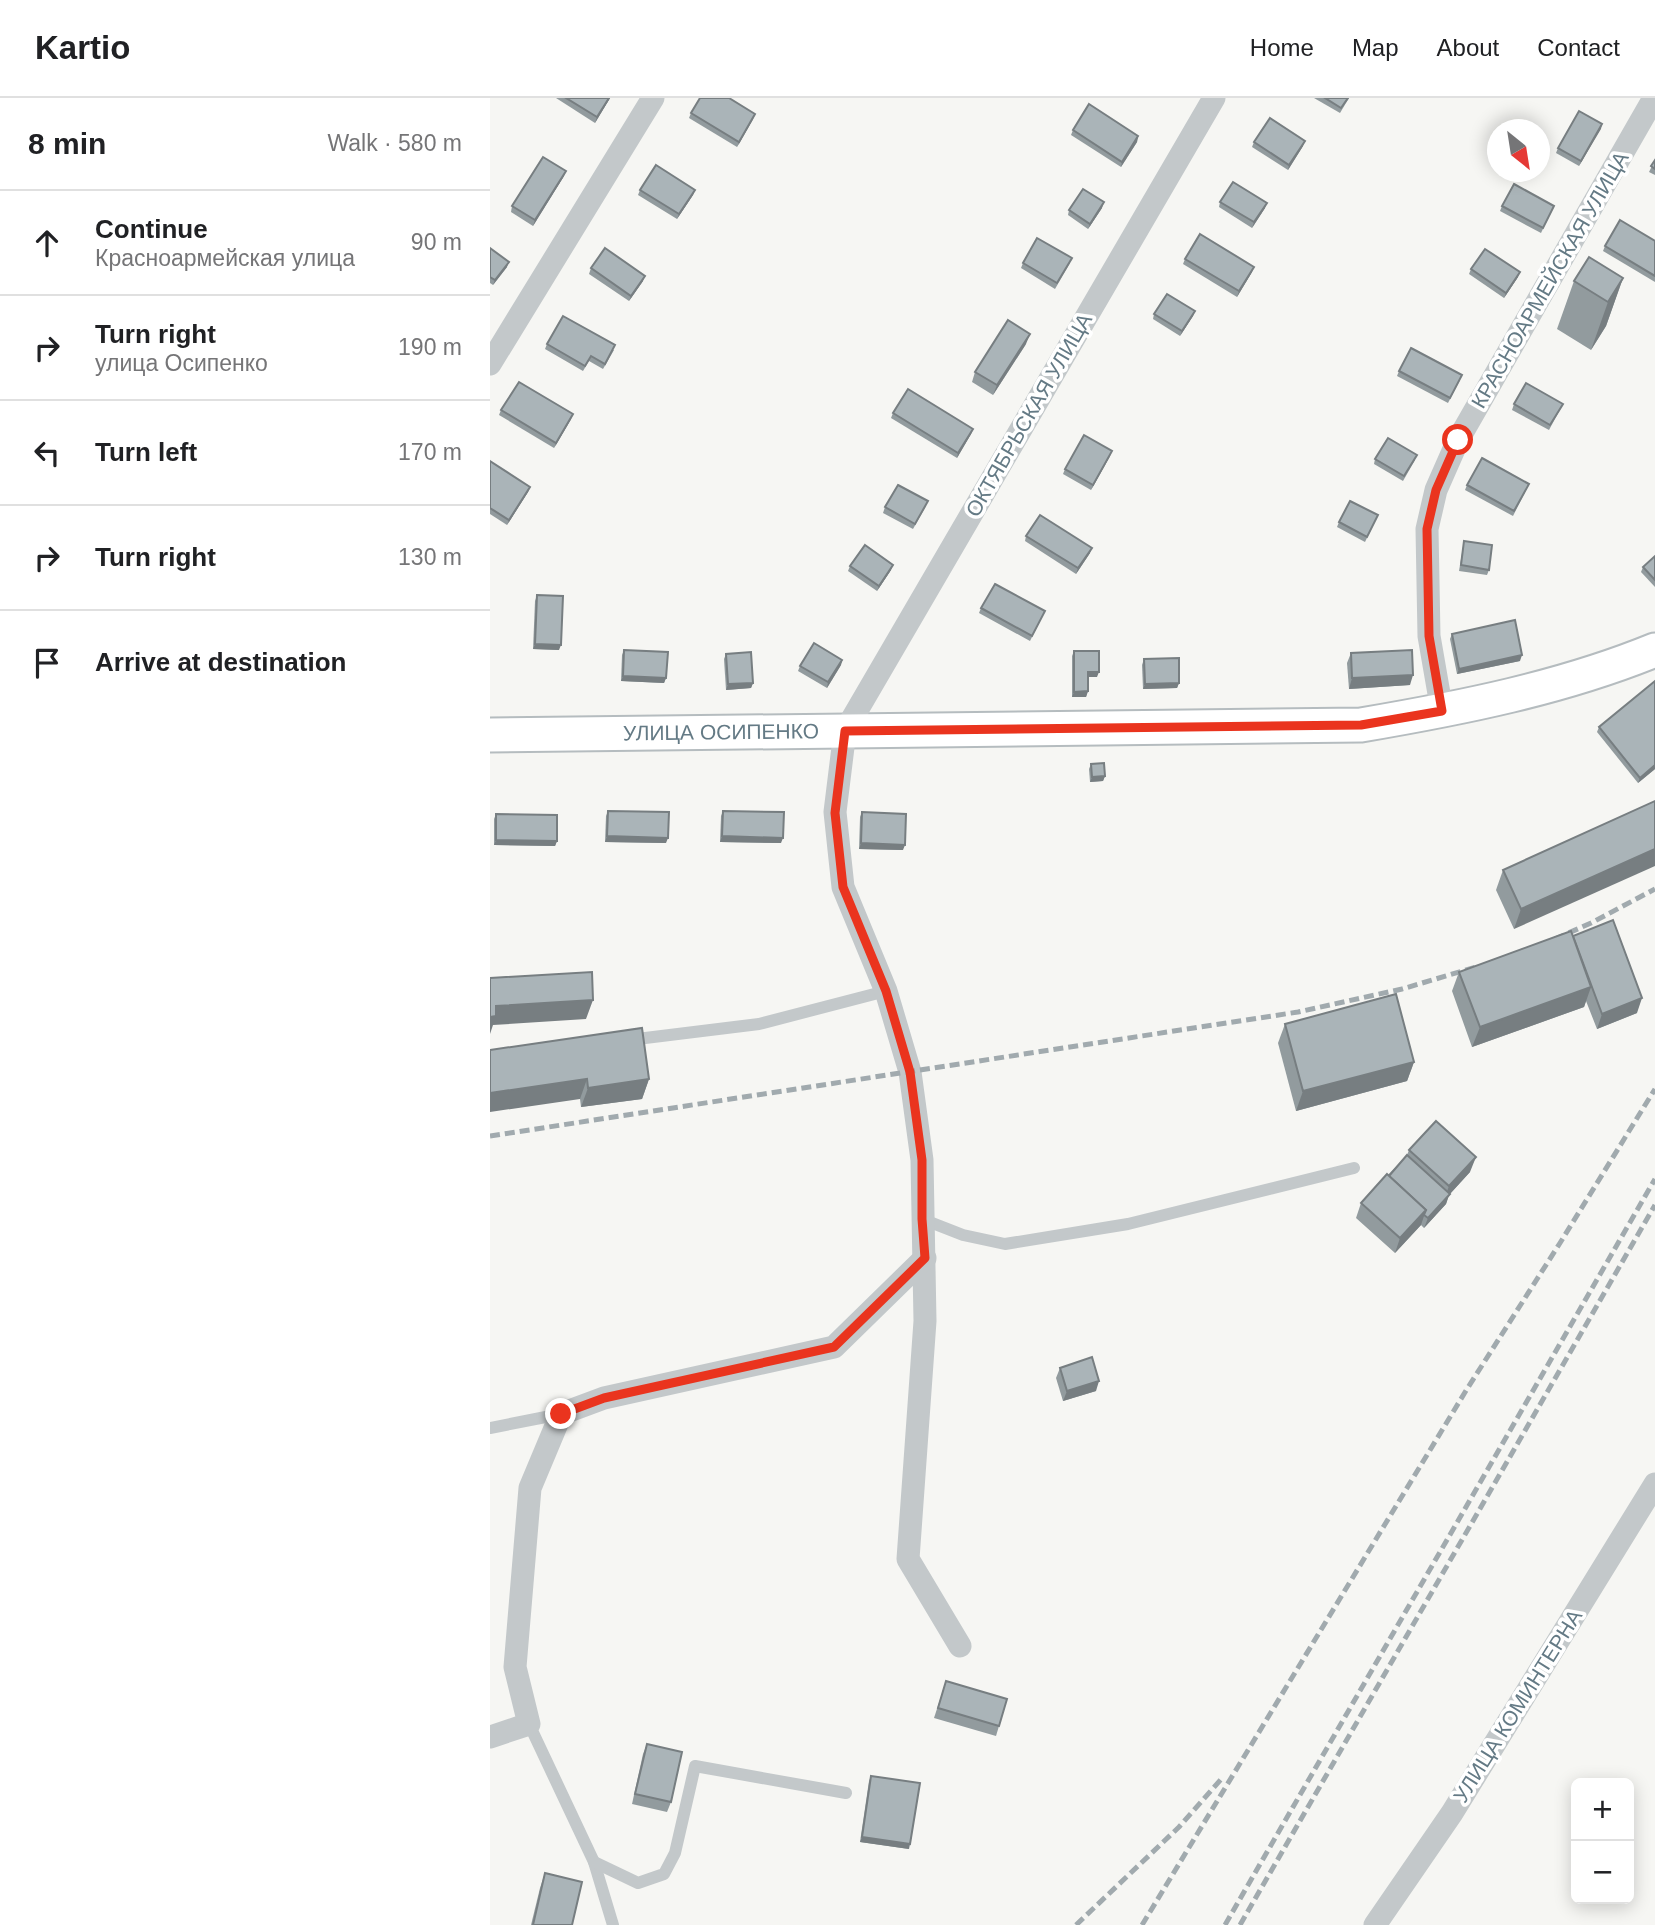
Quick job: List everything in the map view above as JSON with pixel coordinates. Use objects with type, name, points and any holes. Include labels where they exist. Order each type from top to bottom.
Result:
[{"type":"street","points":[[490,364],[653,98]]},
{"type":"street","name":"ОКТЯБРЬСКАЯ УЛИЦА","points":[[845,731],[1214,98]]},
{"type":"street","name":"КРАСНОАРМЕЙСКАЯ УЛИЦА","points":[[1442,711],[1429,636],[1427,529],[1436,490],[1458,440],[1654,98]]},
{"type":"street","name":"УЛИЦА ОСИПЕНКО","points":[[490,735],[1361,725],[1442,711],[1510,695],[1616,666],[1655,650]]},
{"type":"street","points":[[845,731],[835,813],[843,887],[886,991],[910,1072],[922,1160],[925,1321],[908,1559],[960,1646]]},
{"type":"street","points":[[490,1737],[529,1724],[514,1667],[530,1488],[561,1414],[604,1398],[834,1347],[925,1258]]},
{"type":"street","name":"УЛИЦА КОМИНТЕРНА","points":[[1375,1925],[1452,1813],[1655,1484]]},
{"type":"lane","points":[[611,1042],[759,1024],[886,991]]},
{"type":"lane","points":[[922,1219],[963,1235],[1005,1244],[1128,1224],[1354,1168]]},
{"type":"lane","points":[[490,1429],[561,1414]]},
{"type":"lane","points":[[529,1724],[594,1863],[613,1925]]},
{"type":"lane","points":[[594,1863],[638,1883],[664,1874],[675,1853],[695,1766],[846,1793]]},
{"type":"building","points":[[566,98],[609,98],[597,117]]},
{"type":"building","points":[[700,98],[729,98],[755,114],[739,142],[691,113]]},
{"type":"building","points":[[1325,98],[1348,98],[1341,108]]},
{"type":"building","points":[[1089,104],[1138,136],[1122,162],[1073,130]]},
{"type":"building","points":[[1579,111],[1602,124],[1581,161],[1558,148]]},
{"type":"building","points":[[1270,118],[1305,141],[1289,165],[1254,142]]},
{"type":"building","points":[[543,157],[566,171],[535,220],[512,206]]},
{"type":"building","points":[[656,165],[695,190],[679,214],[640,190]]},
{"type":"building","points":[[1233,182],[1267,203],[1254,222],[1220,202]]},
{"type":"building","points":[[1514,184],[1554,206],[1543,228],[1502,206]]},
{"type":"building","points":[[1083,189],[1104,202],[1090,224],[1069,210]]},
{"type":"building","points":[[1620,220],[1655,241],[1655,276],[1605,246]]},
{"type":"building","points":[[1200,234],[1254,267],[1239,291],[1185,259]]},
{"type":"building","points":[[1037,238],[1072,258],[1057,283],[1023,263]]},
{"type":"building","points":[[490,248],[509,262],[495,280],[490,277]]},
{"type":"building","points":[[605,248],[645,276],[631,296],[591,268]]},
{"type":"building","points":[[1485,249],[1520,272],[1506,293],[1471,269]]},
{"type":"building","points":[[1589,257],[1623,278],[1608,302],[1574,281]]},
{"type":"building","points":[[1167,294],[1195,311],[1182,331],[1154,314]]},
{"type":"building","points":[[563,316],[615,345],[605,364],[591,356],[585,366],[547,344]]},
{"type":"building","points":[[1008,320],[1030,334],[997,385],[975,372]]},
{"type":"building","points":[[1411,348],[1462,375],[1450,398],[1399,371]]},
{"type":"building","points":[[519,382],[573,414],[556,443],[501,410]]},
{"type":"building","points":[[1526,383],[1563,404],[1550,425],[1514,404]]},
{"type":"building","points":[[908,389],[973,429],[958,453],[893,413]]},
{"type":"building","points":[[1084,435],[1112,451],[1093,485],[1065,469]]},
{"type":"building","points":[[1388,438],[1417,455],[1404,476],[1375,459]]},
{"type":"building","points":[[1482,458],[1529,484],[1514,511],[1467,485]]},
{"type":"building","points":[[490,461],[530,487],[509,520],[490,508]]},
{"type":"building","points":[[898,485],[928,501],[915,524],[885,507]]},
{"type":"building","points":[[1350,501],[1378,515],[1367,537],[1339,522]]},
{"type":"building","points":[[1040,515],[1092,548],[1078,568],[1026,536]]},
{"type":"building","points":[[1464,541],[1492,545],[1489,570],[1461,565]]},
{"type":"building","points":[[865,545],[893,565],[879,586],[850,566]]},
{"type":"building","points":[[1655,556],[1655,580],[1643,567]]},
{"type":"building","points":[[995,584],[1045,611],[1032,636],[981,608]]},
{"type":"building","points":[[537,595],[563,596],[561,645],[535,644]]},
{"type":"building","points":[[1515,620],[1522,655],[1459,669],[1452,634]]},
{"type":"building","points":[[814,643],[842,660],[828,682],[800,666]]},
{"type":"building","points":[[624,650],[668,652],[666,678],[623,676]]},
{"type":"building","points":[[1412,650],[1413,675],[1352,678],[1351,653]]},
{"type":"building","points":[[1074,651],[1099,651],[1099,672],[1088,672],[1088,691],[1074,692]]},
{"type":"building","points":[[751,652],[753,683],[728,684],[726,654]]},
{"type":"building","points":[[1179,658],[1179,683],[1145,684],[1144,659]]},
{"type":"building","points":[[1655,681],[1655,765],[1640,778],[1599,727]]},
{"type":"building","points":[[1104,763],[1105,776],[1092,777],[1091,764]]},
{"type":"building","points":[[1655,801],[1655,849],[1521,909],[1503,870]]},
{"type":"building","points":[[608,811],[669,812],[668,838],[607,836]]},
{"type":"building","points":[[723,811],[784,812],[783,838],[722,836]]},
{"type":"building","points":[[862,812],[906,814],[905,845],[861,843]]},
{"type":"building","points":[[496,814],[557,815],[557,841],[496,840]]},
{"type":"building","points":[[1613,920],[1642,998],[1602,1014],[1573,936]]},
{"type":"building","points":[[1571,931],[1591,987],[1480,1027],[1459,972]]},
{"type":"building","points":[[592,972],[593,1000],[496,1006],[496,1016],[490,1017],[490,978]]},
{"type":"building","points":[[1396,994],[1414,1062],[1303,1091],[1285,1024]]},
{"type":"building","points":[[642,1028],[649,1079],[588,1088],[587,1079],[490,1093],[490,1050]]},
{"type":"building","points":[[1436,1121],[1476,1157],[1449,1186],[1409,1150]]},
{"type":"building","points":[[1407,1155],[1450,1194],[1428,1218],[1424,1215],[1426,1210],[1389,1176]]},
{"type":"building","points":[[1387,1174],[1426,1210],[1400,1238],[1361,1203]]},
{"type":"building","points":[[1092,1357],[1099,1381],[1067,1391],[1060,1368]]},
{"type":"building","points":[[946,1681],[1007,1699],[999,1726],[938,1708]]},
{"type":"building","points":[[647,1744],[682,1752],[671,1802],[635,1794]]},
{"type":"building","points":[[871,1776],[920,1783],[910,1844],[862,1837]]},
{"type":"building","points":[[545,1873],[582,1882],[572,1925],[533,1925]]},
{"type":"railway","points":[[1555,939],[1655,889]]},
{"type":"railway","points":[[490,1136],[1298,1012],[1402,989],[1476,967]]},
{"type":"railway","points":[[1142,1925],[1467,1389],[1655,1089]]},
{"type":"railway","points":[[1225,1925],[1655,1179]]},
{"type":"railway","points":[[1240,1925],[1655,1205]]},
{"type":"railway","points":[[1076,1925],[1179,1827],[1223,1777]]},
{"type":"route","points":[[561,1414],[604,1398],[834,1347],[925,1258],[922,1160],[910,1072],[886,991],[843,887],[835,813],[845,731],[1361,725],[1442,711],[1429,636],[1427,529],[1436,490],[1458,440]]}]
